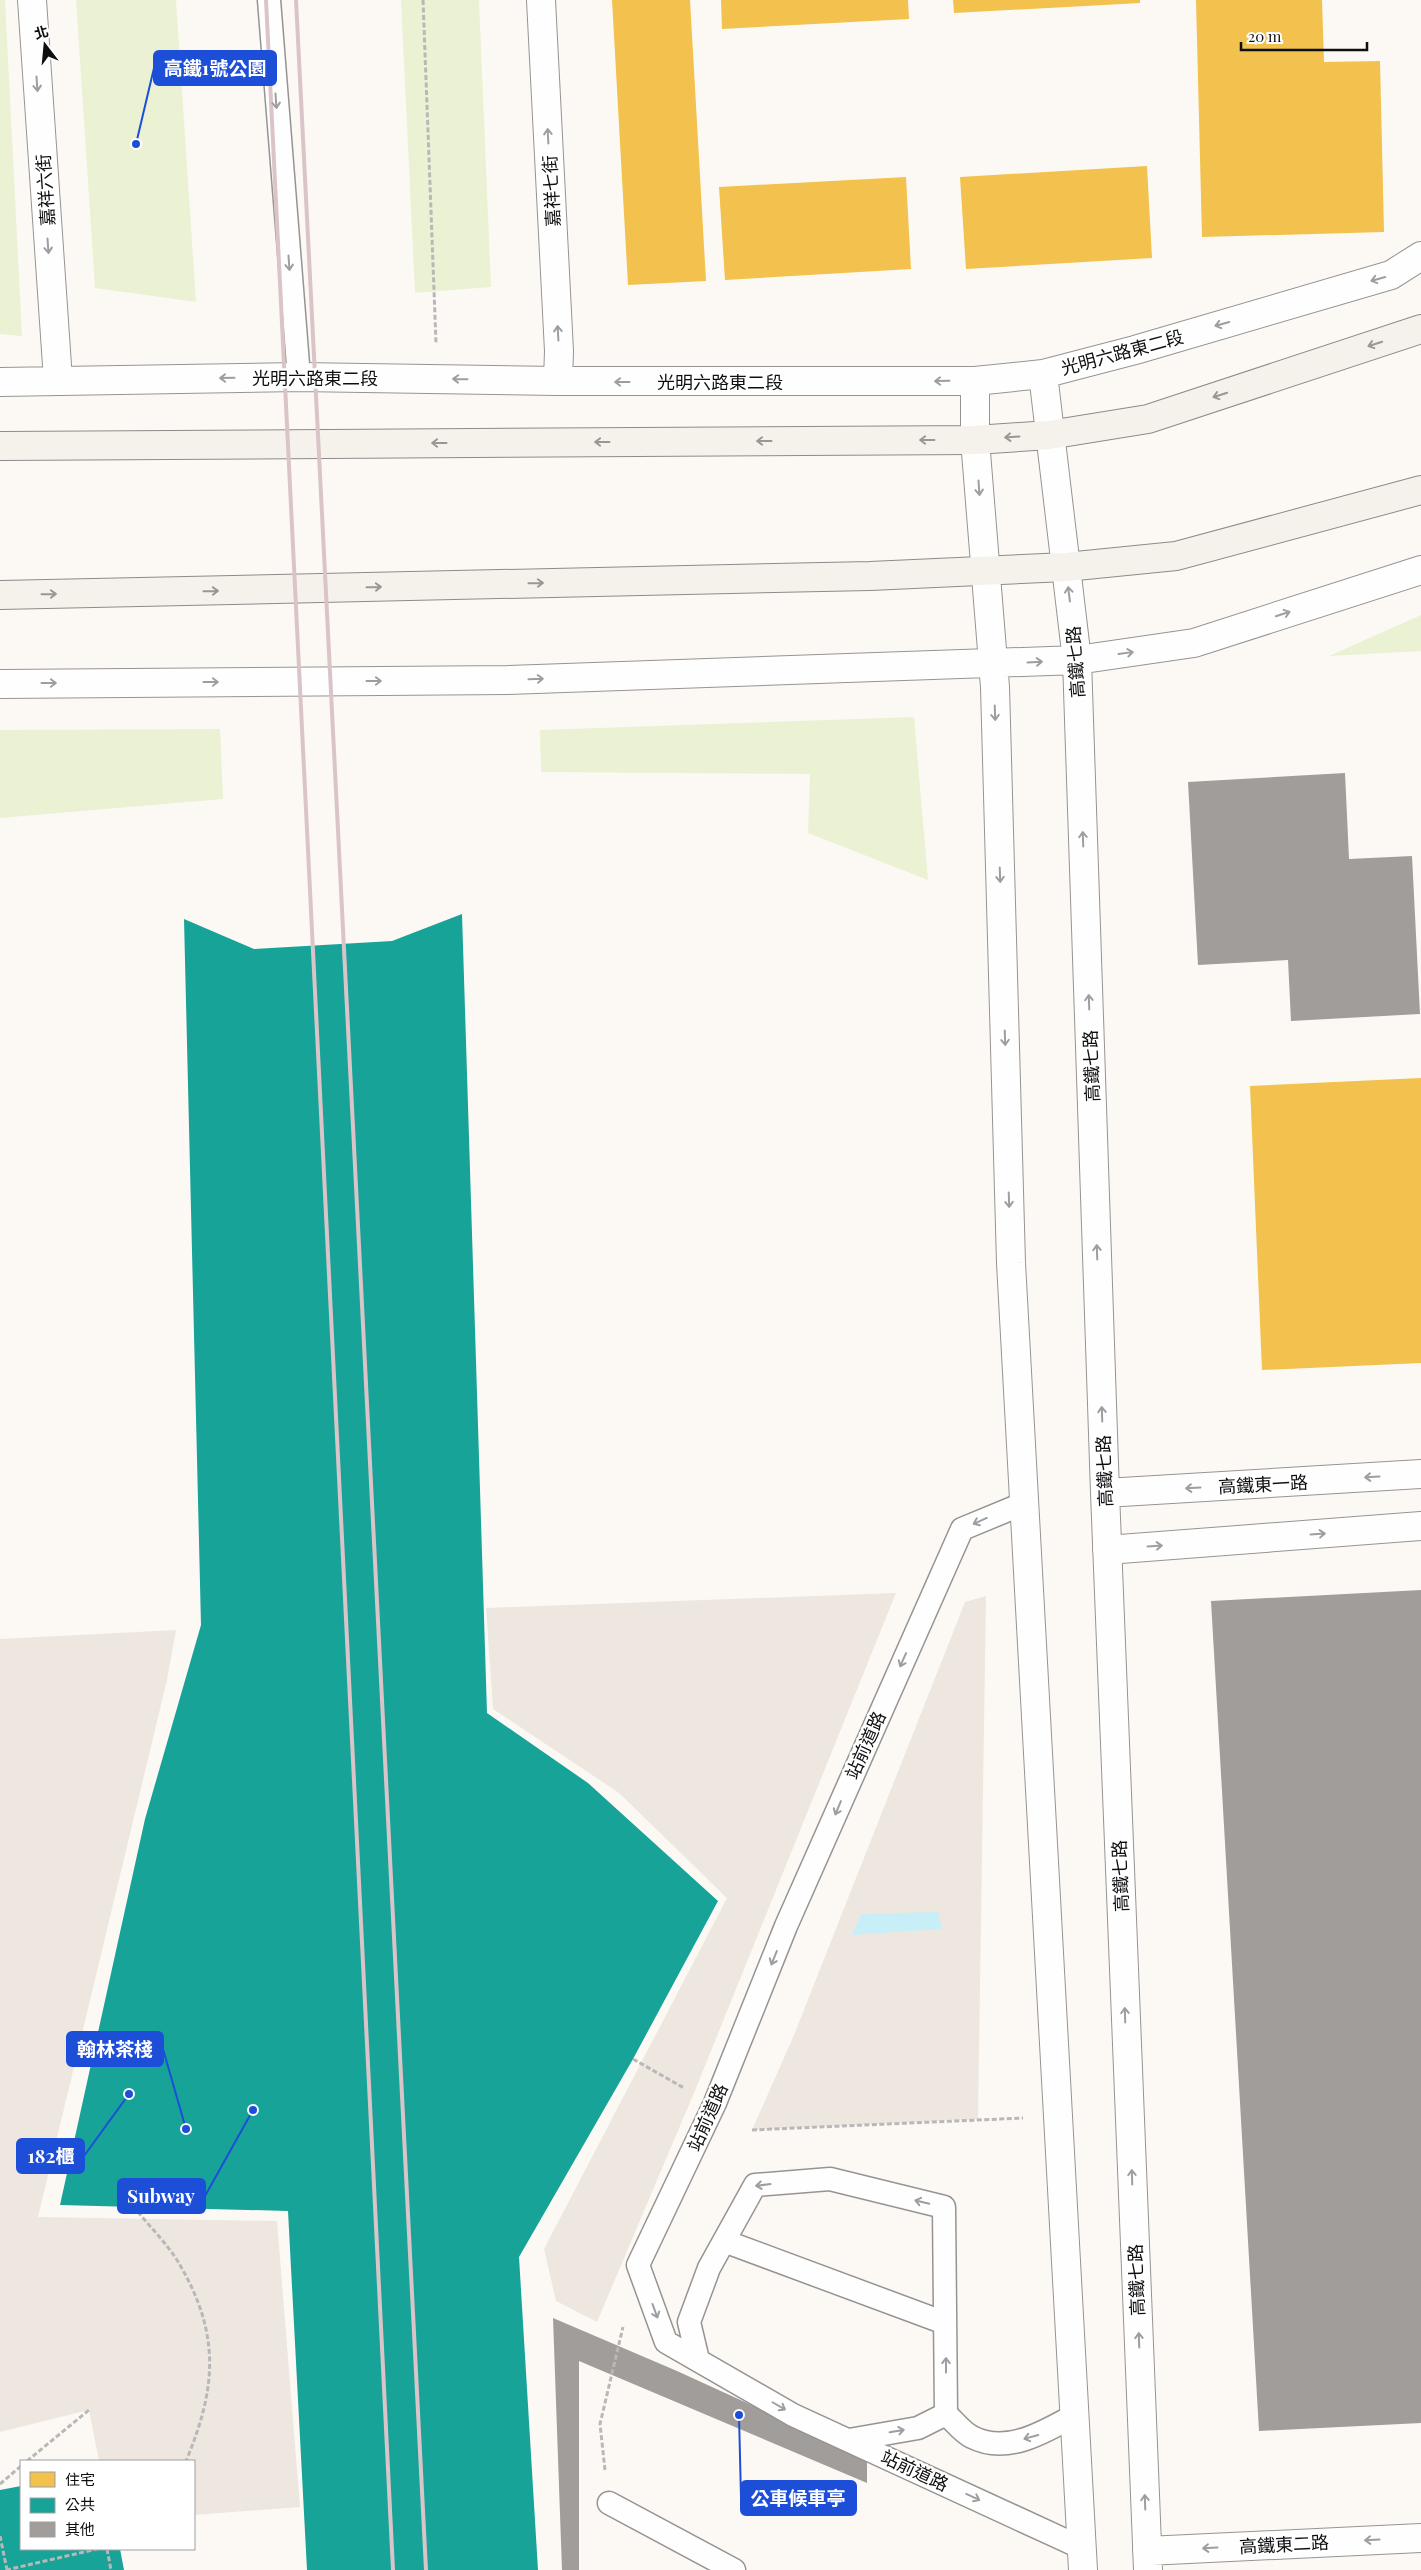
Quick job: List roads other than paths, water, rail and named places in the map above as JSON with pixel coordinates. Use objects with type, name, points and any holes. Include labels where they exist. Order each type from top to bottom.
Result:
[{"type":"main road","points":[[0,446],[975,440],[1049,434],[1148,418],[1421,329]]},
{"type":"main road","points":[[0,595],[870,576],[1066,567],[1176,556],[1421,490]]},
{"type":"street","name":"嘉祥六街","points":[[32,0],[58,380]]},
{"type":"street","name":"嘉祥七街","points":[[541,0],[559,351],[558,382]]},
{"type":"street","name":"光明六路東二段","points":[[0,382],[298,377],[558,382],[975,381],[1043,374],[1134,350],[1391,275],[1421,256]]},
{"type":"street","name":"高鐵七路","points":[[1043,374],[1078,660],[1104,1493],[1148,2560]]},
{"type":"street","points":[[975,381],[975,440],[993,664],[1011,1263],[1083,2559]]},
{"type":"street","points":[[0,684],[508,680],[1078,660],[1194,643],[1421,570]]},
{"type":"street","name":"高鐵東一路","points":[[1104,1493],[1421,1474]]},
{"type":"street","points":[[1107,1550],[1421,1526]]},
{"type":"street","name":"高鐵東二路","points":[[1148,2560],[1421,2538]]},
{"type":"lane","points":[[269,0],[298,377]]},
{"type":"lane","name":"站前道路","points":[[1025,1503],[962,1529],[790,1917],[715,2103],[638,2266],[666,2342],[793,2415],[849,2440],[1083,2559]]},
{"type":"lane","points":[[698,2360],[689,2322],[709,2268],[755,2186],[830,2178],[944,2208],[946,2414],[972,2437],[998,2446],[1040,2434],[1075,2416]]},
{"type":"lane","points":[[724,2241],[946,2323]]},
{"type":"lane","points":[[849,2440],[918,2428],[946,2414]]},
{"type":"lane","points":[[608,2503],[734,2570]]},
{"type":"water","points":[[938,1912],[942,1929],[852,1935],[861,1914]]},
{"type":"railway","points":[[266,0],[393,2570]]},
{"type":"railway","points":[[296,0],[426,2570]]},
{"type":"place","name":"高鐵1號公園","points":[[136,144]]},
{"type":"place","name":"182櫃","points":[[129,2094]]},
{"type":"place","name":"Subway","points":[[253,2110]]},
{"type":"place","name":"翰林茶棧","points":[[186,2129]]},
{"type":"place","name":"公車候車亭","points":[[739,2415]]}]
